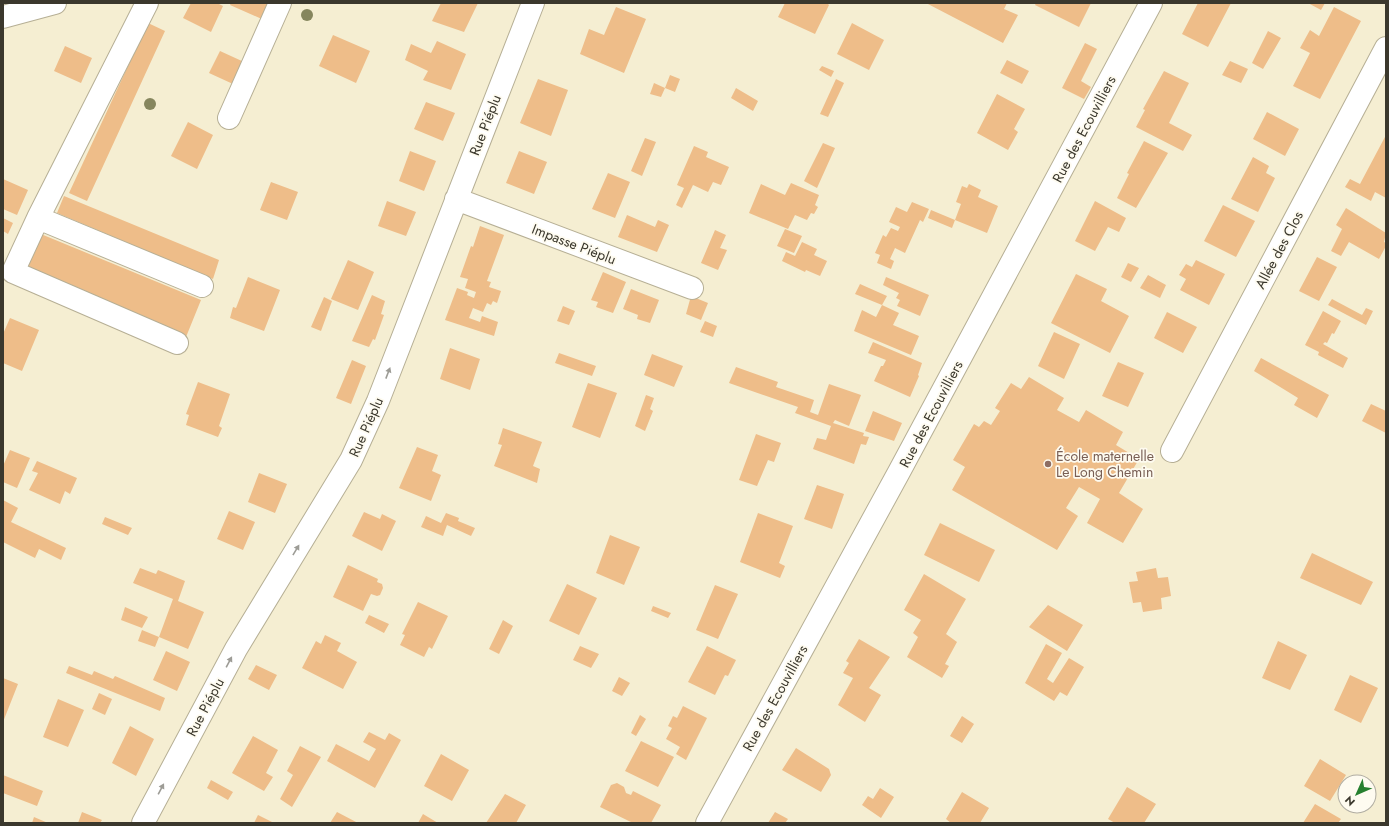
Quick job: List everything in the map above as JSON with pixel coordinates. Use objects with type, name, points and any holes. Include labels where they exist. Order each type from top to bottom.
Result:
[{"type":"street","points":[[3,17],[55,3]]},
{"type":"street","points":[[147,3],[38,218],[13,272],[177,343]]},
{"type":"street","points":[[229,118],[280,3]]},
{"type":"street","name":"Rue Piéplu","points":[[143,823],[236,649],[352,460],[378,401],[533,3]]},
{"type":"street","name":"Rue des Ecouvilliers","points":[[707,823],[900,472],[1150,3]]},
{"type":"street","name":"Allée des Clos","points":[[1172,450],[1386,48]]},
{"type":"street","name":"Impasse Piéplu","points":[[456,199],[692,288]]},
{"type":"street","points":[[38,218],[202,286]]},
{"type":"building","points":[[191,3],[217,3],[223,6],[211,32],[183,18]]},
{"type":"building","points":[[231,3],[271,3],[264,20],[230,5]]},
{"type":"building","points":[[441,3],[478,3],[464,32],[432,21]]},
{"type":"building","points":[[785,3],[827,3],[829,5],[815,34],[778,17]]},
{"type":"building","points":[[926,3],[1007,3],[1004,9],[1018,15],[1003,43]]},
{"type":"building","points":[[1036,3],[1091,3],[1079,27],[1035,5]]},
{"type":"building","points":[[1198,3],[1231,3],[1208,47],[1182,34]]},
{"type":"building","points":[[1308,3],[1325,3],[1321,10]]},
{"type":"building","points":[[616,7],[646,19],[624,73],[580,54],[589,29],[604,35]]},
{"type":"building","points":[[1334,7],[1361,21],[1320,99],[1293,86],[1310,53],[1300,48],[1310,30],[1319,36]]},
{"type":"building","points":[[148,23],[165,31],[87,201],[69,193]]},
{"type":"building","points":[[852,23],[884,40],[869,70],[837,54]]},
{"type":"building","points":[[1268,31],[1281,38],[1263,69],[1252,63]]},
{"type":"building","points":[[333,35],[370,51],[356,83],[319,66]]},
{"type":"building","points":[[437,41],[466,54],[451,90],[423,80],[428,71],[405,60],[411,44],[431,53]]},
{"type":"building","points":[[1085,43],[1097,49],[1081,81],[1091,87],[1084,99],[1062,88]]},
{"type":"building","points":[[65,46],[92,58],[81,83],[54,71]]},
{"type":"building","points":[[220,51],[244,62],[233,84],[209,73]]},
{"type":"building","points":[[1007,60],[1029,71],[1022,84],[1000,73]]},
{"type":"building","points":[[1230,61],[1248,69],[1241,83],[1222,75]]},
{"type":"building","points":[[822,66],[834,71],[831,77],[819,70]]},
{"type":"building","points":[[1164,71],[1189,83],[1169,123],[1192,135],[1183,151],[1136,127],[1145,110],[1143,109]]},
{"type":"building","points":[[670,75],[680,79],[675,92],[665,88]]},
{"type":"building","points":[[538,79],[568,90],[551,136],[520,123]]},
{"type":"building","points":[[836,79],[844,83],[828,117],[820,114]]},
{"type":"building","points":[[654,83],[665,88],[661,97],[650,94]]},
{"type":"building","points":[[736,88],[758,101],[753,111],[731,98]]},
{"type":"building","points":[[997,94],[1025,109],[1014,129],[1018,132],[1008,150],[977,133]]},
{"type":"building","points":[[426,102],[455,113],[443,141],[414,129]]},
{"type":"building","points":[[1267,112],[1299,129],[1285,156],[1253,139]]},
{"type":"building","points":[[188,122],[213,135],[197,169],[171,156]]},
{"type":"building","points":[[1386,135],[1386,198],[1375,192],[1371,201],[1345,187],[1350,179],[1360,184]]},
{"type":"building","points":[[645,138],[656,142],[642,176],[631,171]]},
{"type":"building","points":[[1144,141],[1168,153],[1136,208],[1117,198],[1129,174],[1127,173]]},
{"type":"building","points":[[823,143],[835,148],[817,188],[804,181]]},
{"type":"building","points":[[694,146],[708,152],[706,157],[729,167],[721,185],[713,182],[708,192],[693,185],[682,208],[676,205],[684,188],[677,185]]},
{"type":"building","points":[[410,151],[436,161],[424,191],[399,181]]},
{"type":"building","points":[[519,151],[547,162],[534,194],[506,183]]},
{"type":"building","points":[[1253,157],[1269,166],[1266,173],[1275,178],[1258,212],[1231,199]]},
{"type":"building","points":[[608,173],[630,182],[615,218],[592,209]]},
{"type":"building","points":[[3,179],[28,190],[17,215],[3,209]]},
{"type":"building","points":[[271,182],[298,192],[287,220],[260,210]]},
{"type":"building","points":[[791,183],[819,195],[815,205],[818,207],[814,214],[811,213],[807,220],[795,215],[788,229],[749,213],[761,184],[785,195]]},
{"type":"building","points":[[969,184],[981,190],[978,197],[998,206],[987,233],[955,220],[961,204],[956,202],[962,186],[967,188]]},
{"type":"building","points":[[64,196],[219,260],[213,279],[57,213]]},
{"type":"building","points":[[387,201],[416,212],[406,236],[378,226]]},
{"type":"building","points":[[1095,201],[1126,218],[1119,232],[1108,227],[1095,251],[1075,241]]},
{"type":"building","points":[[912,202],[929,209],[923,222],[920,220],[905,253],[895,248],[890,259],[894,261],[891,269],[877,263],[880,255],[875,253],[883,235],[886,237],[891,228],[898,231],[900,227],[889,222],[896,207],[907,212]]},
{"type":"building","points":[[1223,205],[1255,221],[1236,257],[1204,241]]},
{"type":"building","points":[[1346,208],[1386,233],[1384,242],[1386,243],[1386,246],[1379,259],[1349,242],[1341,256],[1331,251],[1342,229],[1336,225]]},
{"type":"building","points":[[931,210],[955,220],[952,228],[928,218]]},
{"type":"building","points":[[627,215],[655,227],[658,220],[669,225],[657,252],[618,237]]},
{"type":"building","points":[[3,218],[13,223],[8,234],[3,231]]},
{"type":"building","points":[[480,226],[504,235],[487,281],[491,282],[489,287],[501,291],[497,303],[493,301],[491,305],[487,303],[483,312],[473,308],[469,318],[480,322],[482,316],[498,322],[494,336],[445,320],[457,288],[468,292],[467,295],[474,298],[476,292],[465,288],[468,279],[460,277]]},
{"type":"building","points":[[785,229],[802,236],[794,253],[777,246]]},
{"type":"building","points":[[715,230],[726,235],[720,248],[727,250],[718,270],[701,263]]},
{"type":"building","points":[[36,232],[201,300],[186,337],[21,269]]},
{"type":"building","points":[[802,242],[817,249],[814,255],[827,261],[820,276],[806,270],[805,272],[782,261],[786,252],[795,256]]},
{"type":"building","points":[[1317,257],[1337,267],[1319,301],[1299,291]]},
{"type":"building","points":[[348,260],[374,272],[358,310],[331,299]]},
{"type":"building","points":[[1196,260],[1225,274],[1209,305],[1180,290],[1186,279],[1179,275],[1186,264],[1192,267]]},
{"type":"building","points":[[1128,263],[1139,268],[1131,282],[1121,277]]},
{"type":"building","points":[[603,272],[626,282],[613,313],[596,307],[598,302],[591,300]]},
{"type":"building","points":[[1076,274],[1107,289],[1101,301],[1129,316],[1110,353],[1051,323]]},
{"type":"building","points":[[1148,275],[1166,285],[1160,298],[1140,288]]},
{"type":"building","points":[[248,277],[280,290],[264,331],[230,318],[233,307],[236,308]]},
{"type":"building","points":[[886,277],[929,295],[920,316],[897,306],[900,300],[896,298],[899,293],[883,285]]},
{"type":"building","points":[[860,284],[887,296],[882,305],[855,294]]},
{"type":"building","points":[[631,289],[659,300],[650,323],[637,319],[638,315],[623,309]]},
{"type":"building","points":[[372,295],[385,301],[381,314],[384,315],[375,340],[373,339],[369,347],[352,341]]},
{"type":"building","points":[[691,296],[708,303],[701,320],[686,314]]},
{"type":"building","points":[[324,297],[332,301],[321,331],[311,327]]},
{"type":"building","points":[[1332,299],[1362,315],[1366,308],[1373,311],[1366,325],[1328,305]]},
{"type":"building","points":[[882,305],[899,313],[893,325],[919,336],[911,355],[854,331],[862,310],[876,317]]},
{"type":"building","points":[[563,306],[575,311],[569,325],[557,321]]},
{"type":"building","points":[[1323,311],[1341,321],[1327,343],[1325,342],[1323,344],[1348,358],[1343,368],[1318,355],[1319,352],[1305,345]]},
{"type":"building","points":[[1167,312],[1197,327],[1183,353],[1154,338]]},
{"type":"building","points":[[10,318],[39,330],[22,371],[3,363],[3,334]]},
{"type":"building","points":[[705,321],[717,326],[713,337],[700,332]]},
{"type":"building","points":[[1054,332],[1080,344],[1064,379],[1038,366]]},
{"type":"building","points":[[873,342],[922,363],[919,376],[910,397],[874,381],[881,366],[883,366],[886,360],[868,353]]},
{"type":"building","points":[[450,348],[480,359],[470,390],[440,379]]},
{"type":"building","points":[[559,353],[596,366],[592,376],[555,363]]},
{"type":"building","points":[[652,354],[683,366],[674,387],[644,375]]},
{"type":"building","points":[[1261,358],[1329,395],[1317,418],[1294,405],[1298,398],[1254,371]]},
{"type":"building","points":[[352,360],[366,366],[351,404],[336,398]]},
{"type":"building","points":[[1118,362],[1144,373],[1128,407],[1102,396]]},
{"type":"building","points":[[736,367],[778,382],[776,387],[814,400],[810,412],[818,415],[829,384],[861,395],[849,426],[835,420],[833,423],[864,433],[863,436],[869,437],[866,445],[861,444],[854,464],[813,449],[817,438],[826,440],[831,426],[795,413],[798,407],[729,383]]},
{"type":"building","name":"École maternelle Le Long Chemin","points":[[1029,377],[1064,398],[1057,410],[1079,422],[1086,410],[1123,432],[1116,445],[1139,459],[1119,493],[1143,509],[1123,543],[1087,523],[1100,499],[1079,487],[1066,508],[1078,516],[1057,550],[952,490],[965,467],[953,460],[974,424],[979,427],[984,421],[991,425],[1000,411],[995,408],[1011,383],[1021,389]]},
{"type":"building","points":[[198,382],[230,394],[219,426],[222,428],[218,437],[186,425],[189,415],[186,414]]},
{"type":"building","points":[[588,383],[617,393],[600,438],[572,427]]},
{"type":"building","points":[[646,395],[654,398],[650,409],[653,411],[645,431],[635,426]]},
{"type":"building","points":[[1371,404],[1386,411],[1386,433],[1362,421]]},
{"type":"building","points":[[873,411],[902,423],[894,441],[865,431]]},
{"type":"building","points":[[503,428],[542,442],[533,466],[540,469],[537,483],[494,466],[502,445],[498,444]]},
{"type":"building","points":[[756,434],[781,443],[774,462],[768,460],[757,486],[739,480]]},
{"type":"building","points":[[417,447],[438,455],[432,471],[441,475],[431,501],[399,488]]},
{"type":"building","points":[[10,450],[30,458],[17,488],[3,482],[3,466]]},
{"type":"building","points":[[37,461],[77,478],[70,494],[65,491],[60,504],[29,490],[38,473],[32,471]]},
{"type":"building","points":[[259,473],[287,484],[275,513],[248,502]]},
{"type":"building","points":[[817,485],[844,494],[832,529],[804,519]]},
{"type":"building","points":[[3,500],[18,508],[11,522],[66,548],[61,560],[39,549],[35,558],[3,542]]},
{"type":"building","points":[[229,511],[255,522],[243,550],[217,539]]},
{"type":"building","points":[[364,512],[380,519],[382,514],[396,521],[382,551],[352,536]]},
{"type":"building","points":[[446,513],[459,518],[458,521],[475,528],[471,536],[447,525],[443,536],[421,527],[426,516],[441,523]]},
{"type":"building","points":[[758,513],[793,526],[779,563],[785,566],[780,578],[740,562]]},
{"type":"building","points":[[105,517],[132,528],[128,535],[102,524]]},
{"type":"building","points":[[940,523],[995,550],[979,582],[924,555]]},
{"type":"building","points":[[610,535],[640,547],[624,585],[596,573]]},
{"type":"building","points":[[1312,553],[1373,582],[1361,605],[1300,578]]},
{"type":"building","points":[[348,565],[378,579],[377,582],[382,584],[383,588],[380,595],[377,596],[371,594],[363,611],[333,597]]},
{"type":"building","points":[[140,568],[156,574],[158,570],[185,581],[178,601],[204,612],[188,649],[159,637],[173,599],[133,583]]},
{"type":"building","points":[[1156,568],[1158,578],[1168,577],[1171,596],[1161,598],[1162,609],[1143,612],[1141,602],[1133,603],[1129,582],[1138,581],[1136,572]]},
{"type":"building","points":[[924,574],[966,599],[946,634],[957,642],[945,664],[949,666],[942,678],[907,657],[918,637],[913,633],[921,620],[904,610]]},
{"type":"building","points":[[567,584],[597,598],[579,635],[549,621]]},
{"type":"building","points":[[715,585],[738,594],[718,639],[696,630]]},
{"type":"building","points":[[418,602],[448,616],[432,649],[429,647],[424,657],[400,645],[405,635],[402,634]]},
{"type":"building","points":[[1048,605],[1083,625],[1067,651],[1029,627]]},
{"type":"building","points":[[653,606],[671,613],[668,618],[651,611]]},
{"type":"building","points":[[125,607],[148,617],[142,628],[121,620]]},
{"type":"building","points":[[369,615],[389,624],[384,633],[365,623]]},
{"type":"building","points":[[503,620],[513,626],[499,654],[489,649]]},
{"type":"building","points":[[142,630],[159,637],[155,647],[138,641]]},
{"type":"building","points":[[325,635],[341,643],[337,651],[357,662],[343,689],[302,668],[316,641],[321,644]]},
{"type":"building","points":[[859,639],[890,657],[869,688],[881,695],[865,722],[838,705],[853,678],[843,673],[849,663],[846,661]]},
{"type":"building","points":[[1278,641],[1307,655],[1290,690],[1262,678]]},
{"type":"building","points":[[1046,644],[1062,653],[1047,679],[1053,683],[1069,658],[1084,667],[1067,696],[1060,692],[1054,701],[1025,683]]},
{"type":"building","points":[[580,646],[599,654],[591,668],[573,660]]},
{"type":"building","points":[[707,646],[736,660],[728,676],[725,675],[715,695],[688,682]]},
{"type":"building","points":[[166,651],[190,662],[177,691],[153,680]]},
{"type":"building","points":[[256,665],[277,675],[269,690],[248,679]]},
{"type":"building","points":[[69,666],[92,675],[94,671],[113,679],[115,676],[165,698],[160,711],[66,673]]},
{"type":"building","points":[[1350,675],[1378,688],[1361,723],[1334,710]]},
{"type":"building","points":[[619,677],[630,683],[622,696],[612,691]]},
{"type":"building","points":[[3,678],[18,684],[3,722]]},
{"type":"building","points":[[99,693],[112,699],[105,715],[92,709]]},
{"type":"building","points":[[58,699],[84,710],[68,747],[43,737]]},
{"type":"building","points":[[683,706],[707,718],[686,760],[676,754],[680,747],[666,739],[672,728],[668,726],[673,716],[677,718]]},
{"type":"building","points":[[640,715],[646,719],[636,736],[631,733]]},
{"type":"building","points":[[962,716],[974,724],[962,743],[950,736]]},
{"type":"building","points":[[130,726],[154,739],[136,776],[112,763]]},
{"type":"building","points":[[369,732],[385,740],[389,733],[401,740],[375,788],[327,761],[336,744],[369,761],[376,749],[363,742]]},
{"type":"building","points":[[253,736],[278,750],[266,773],[273,777],[264,791],[232,773]]},
{"type":"building","points":[[641,741],[674,757],[658,787],[625,771]]},
{"type":"building","points":[[300,746],[321,757],[292,807],[280,799],[293,775],[287,771]]},
{"type":"building","points":[[796,748],[829,769],[831,775],[821,792],[782,770]]},
{"type":"building","points":[[441,754],[469,770],[452,801],[424,786]]},
{"type":"building","points":[[1320,759],[1344,774],[1337,774],[1337,790],[1330,801],[1304,786]]},
{"type":"building","points":[[3,775],[43,791],[37,806],[3,793]]},
{"type":"building","points":[[211,780],[233,792],[228,800],[207,788]]},
{"type":"building","points":[[617,783],[624,787],[626,793],[631,795],[633,791],[661,805],[651,823],[633,823],[600,807],[611,785]]},
{"type":"building","points":[[1127,787],[1156,804],[1144,823],[1115,823],[1108,819]]},
{"type":"building","points":[[880,788],[894,797],[881,818],[862,805],[868,796],[873,799]]},
{"type":"building","points":[[962,792],[989,808],[980,823],[951,823],[946,819]]},
{"type":"building","points":[[505,794],[526,805],[516,823],[486,823]]},
{"type":"building","points":[[1315,804],[1341,819],[1338,823],[1303,823]]},
{"type":"building","points":[[82,812],[102,820],[100,823],[78,823]]},
{"type":"building","points":[[337,812],[358,823],[330,823]]},
{"type":"building","points":[[775,812],[788,819],[785,823],[768,823]]},
{"type":"building","points":[[423,814],[438,823],[418,823]]},
{"type":"building","points":[[258,815],[274,823],[254,823]]},
{"type":"building","points":[[34,817],[48,823],[32,823]]},
{"type":"place","name":"École maternelle Le Long Chemin","points":[[1048,464]]}]
